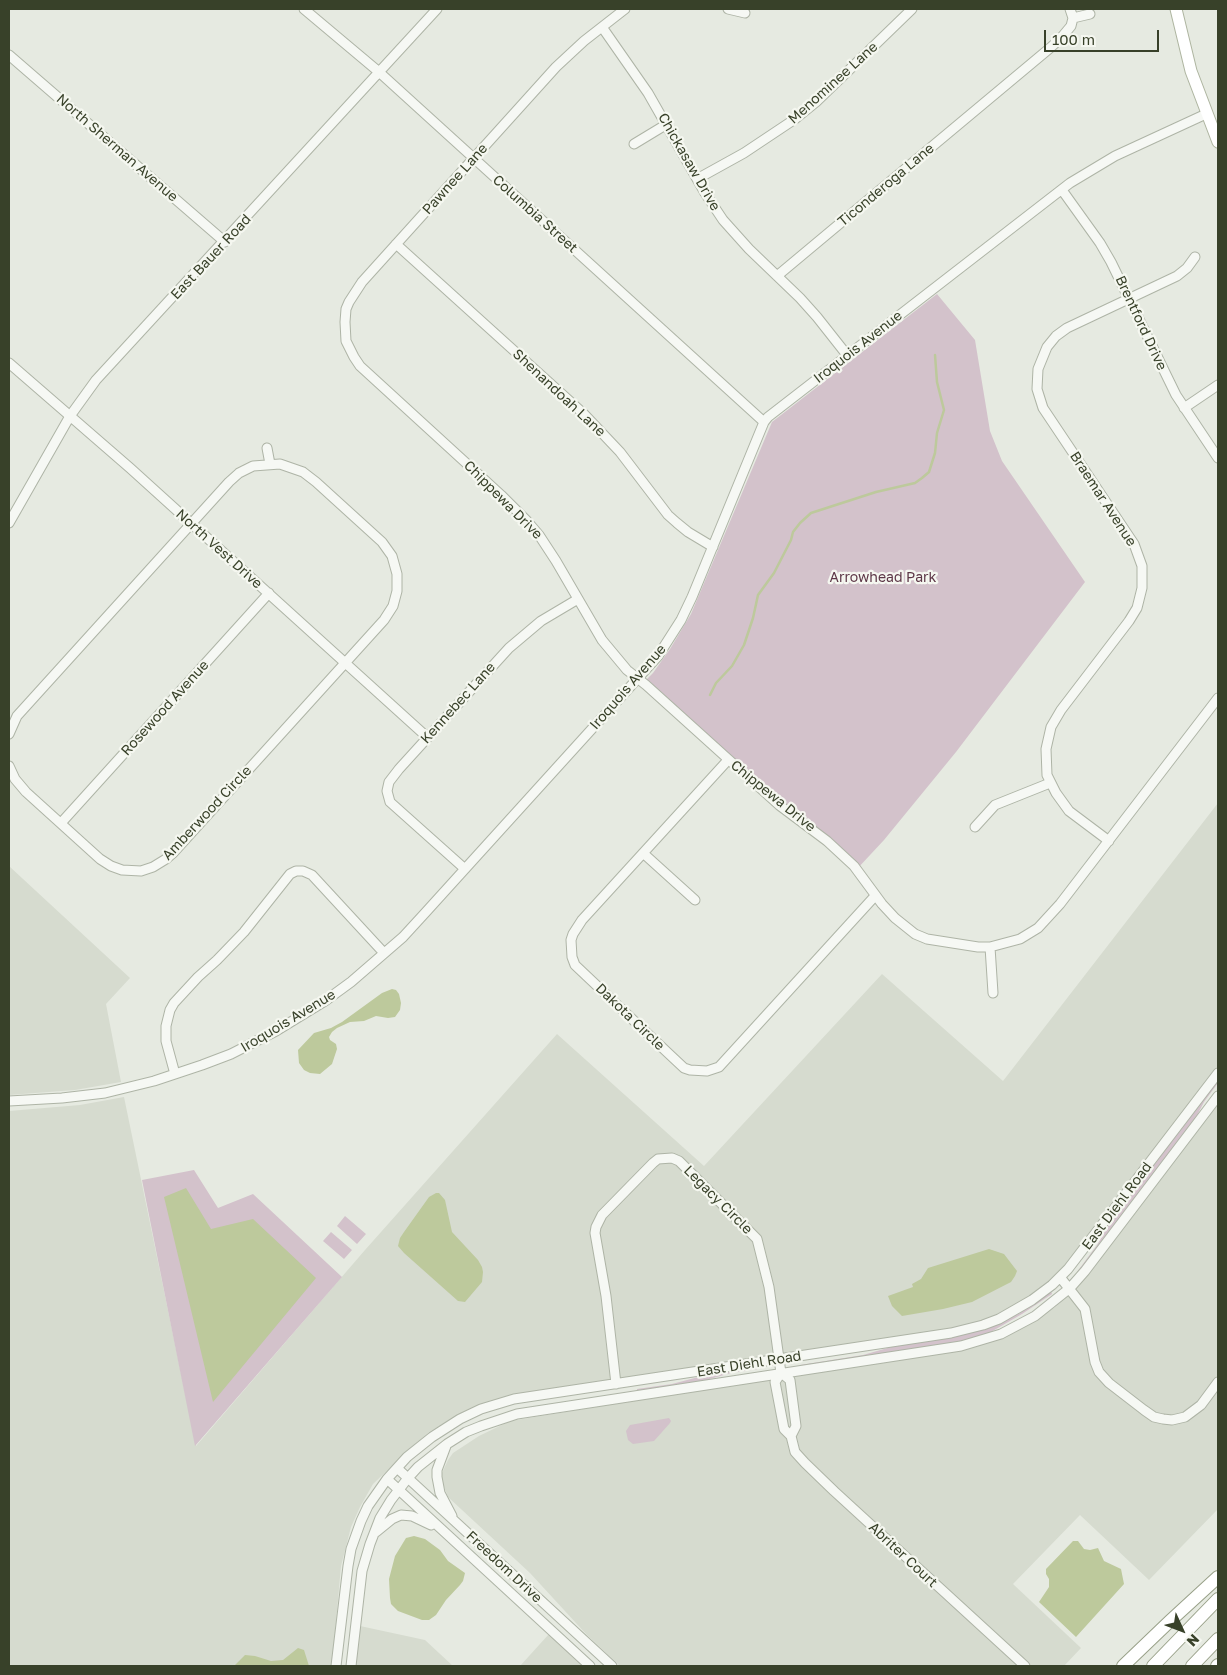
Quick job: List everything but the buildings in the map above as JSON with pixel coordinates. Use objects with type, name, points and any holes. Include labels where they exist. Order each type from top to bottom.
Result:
[{"type":"highway","points":[[1123,1666],[1218,1577]]},
{"type":"highway","points":[[1153,1666],[1218,1599]]},
{"type":"highway","points":[[1192,1666],[1218,1639]]},
{"type":"main road","points":[[1176,9],[1191,71],[1218,142]]},
{"type":"street","name":"Columbia Street","points":[[304,9],[379,72],[764,422]]},
{"type":"street","name":"East Bauer Road","points":[[9,523],[70,416],[96,380],[437,9]]},
{"type":"street","name":"Pawnee Lane","points":[[350,350],[346,341],[346,309],[362,282],[556,67],[625,9]]},
{"type":"street","points":[[728,9],[745,13]]},
{"type":"street","name":"Menominee Lane","points":[[697,179],[752,148],[795,120],[912,9]]},
{"type":"street","points":[[1070,9],[1073,18],[1090,14]]},
{"type":"street","name":"Ticonderoga Lane","points":[[777,276],[1061,38],[1070,26],[1073,18]]},
{"type":"street","name":"Chickasaw Drive","points":[[602,27],[638,78],[667,124],[714,208],[734,233],[800,298],[847,355]]},
{"type":"street","name":"North Sherman Avenue","points":[[9,55],[224,242]]},
{"type":"street","name":"Iroquois Avenue","points":[[9,1101],[105,1093],[175,1074],[231,1054],[276,1031],[325,1001],[351,982],[425,913],[658,656],[681,620],[764,422],[768,417],[1062,190],[1115,156],[1206,114]]},
{"type":"street","points":[[634,144],[667,124]]},
{"type":"street","name":"Brentford Drive","points":[[1062,190],[1112,262],[1167,378],[1184,408],[1218,458]]},
{"type":"street","name":"Shenandoah Lane","points":[[396,244],[584,414],[620,452],[676,523],[713,547]]},
{"type":"street","name":"Braemar Avenue","points":[[1109,841],[1061,802],[1050,783],[1046,757],[1047,742],[1051,727],[1061,710],[1129,621],[1140,599],[1143,576],[1139,556],[1134,544],[1043,408],[1037,389],[1038,369],[1047,347],[1056,336],[1067,328],[1177,276],[1187,268],[1195,257]]},
{"type":"street","name":"Chippewa Drive","points":[[350,350],[360,366],[527,521],[556,561],[602,640],[627,670],[779,805],[838,851],[854,866],[875,896],[895,918],[915,934],[941,942],[990,947],[1020,939],[1043,924],[1218,698]]},
{"type":"street","name":"North Vest Drive","points":[[9,363],[191,523],[427,737]]},
{"type":"street","points":[[1184,408],[1218,385]]},
{"type":"street","points":[[9,734],[17,716],[229,482],[239,473],[253,466],[270,464],[267,448]]},
{"type":"street","name":"Amberwood Circle","points":[[9,766],[20,786],[100,858],[111,866],[122,870],[141,871],[160,863],[173,853],[384,620],[393,606],[397,591],[397,574],[392,556],[382,542],[316,482],[294,468],[280,464],[270,464]]},
{"type":"street","name":"Rosewood Avenue","points":[[61,823],[269,593]]},
{"type":"street","name":"Kennebec Lane","points":[[465,869],[390,802],[387,791],[392,778],[509,648],[541,621],[578,599]]},
{"type":"street","name":"Dakota Circle","points":[[728,760],[582,920],[571,940],[572,957],[575,965],[678,1063],[690,1070],[706,1071],[719,1067],[875,896]]},
{"type":"street","points":[[975,827],[995,805],[1050,783]]},
{"type":"street","points":[[643,853],[695,900]]},
{"type":"street","points":[[175,1074],[166,1041],[166,1026],[174,1003],[244,932],[290,874],[303,870],[312,875],[384,953]]},
{"type":"street","points":[[990,947],[993,994]]},
{"type":"street","name":"East Diehl Road","points":[[336,1666],[351,1549],[368,1506],[397,1468],[432,1437],[460,1419],[514,1400],[951,1333],[982,1325],[1008,1315],[1032,1300],[1060,1278],[1218,1073]]},
{"type":"street","name":"East Diehl Road","points":[[351,1666],[360,1587],[366,1558],[380,1518],[408,1478],[447,1444],[466,1432],[516,1414],[927,1352],[973,1343],[1001,1334],[1045,1309],[1070,1288],[1085,1271],[1218,1096]]},
{"type":"street","name":"Legacy Circle","points":[[616,1384],[606,1296],[595,1233],[596,1227],[602,1215],[653,1162],[664,1158],[672,1158],[679,1161],[757,1239],[768,1287],[779,1359]]},
{"type":"street","points":[[1060,1278],[1070,1288],[1085,1309],[1095,1362],[1099,1372],[1109,1383],[1149,1414],[1154,1417],[1172,1420],[1189,1415],[1201,1405],[1218,1382]]},
{"type":"street","name":"Abriter Court","points":[[779,1359],[781,1373],[776,1384],[784,1428],[791,1436],[796,1452],[804,1463],[1025,1666]]},
{"type":"street","name":"Abriter Court","points":[[781,1373],[790,1380],[796,1426],[791,1436]]},
{"type":"street","points":[[447,1444],[437,1470],[437,1477],[440,1493],[456,1522]]},
{"type":"street","name":"Freedom Drive","points":[[397,1468],[612,1666]]},
{"type":"street","name":"Freedom Drive","points":[[387,1479],[590,1666]]},
{"type":"street","points":[[374,1534],[392,1519],[401,1516],[412,1516],[446,1534]]},
{"type":"shaded area","points":[[1218,803],[1218,1066],[1070,1260],[1045,1286],[1024,1301],[989,1318],[965,1326],[518,1394],[489,1402],[462,1413],[429,1432],[415,1444],[373,1484],[360,1507],[351,1527],[341,1566],[332,1666],[9,1666],[9,1111],[80,1105],[124,1097],[196,1446],[365,1250],[557,1034],[704,1166],[882,974],[1003,1081]]},
{"type":"shaded area","points":[[9,866],[130,978],[106,1004],[121,1082],[75,1090],[9,1095]]},
{"type":"shaded area","points":[[392,989],[396,990],[399,994],[401,1003],[400,1010],[395,1017],[376,1016],[364,1021],[350,1022],[337,1028],[329,1037],[336,1044],[337,1049],[332,1064],[320,1074],[304,1070],[299,1063],[298,1050],[314,1033],[331,1028],[342,1022],[382,993]]},
{"type":"shaded area","points":[[1218,1104],[1218,1509],[1149,1580],[1080,1515],[1013,1584],[1081,1648],[1064,1666],[620,1666],[587,1635],[530,1573],[448,1497],[442,1482],[442,1473],[453,1453],[479,1436],[510,1421],[965,1350],[1014,1332],[1055,1307],[1088,1274]]},
{"type":"shaded area","points":[[186,1188],[211,1229],[253,1219],[316,1278],[213,1402],[164,1197]]},
{"type":"shaded area","points":[[439,1193],[445,1200],[452,1232],[478,1260],[482,1267],[482,1282],[465,1302],[458,1301],[398,1246],[400,1238],[429,1197]]},
{"type":"shaded area","points":[[989,1249],[1004,1254],[1017,1271],[1011,1282],[972,1302],[943,1309],[902,1316],[892,1306],[888,1296],[913,1287],[912,1284],[921,1279],[928,1268]]},
{"type":"shaded area","points":[[414,1536],[425,1539],[440,1550],[448,1561],[465,1573],[460,1585],[446,1600],[436,1615],[429,1620],[422,1620],[398,1611],[391,1604],[389,1579],[395,1556],[406,1538]]},
{"type":"shaded area","points":[[1073,1541],[1078,1541],[1084,1549],[1098,1548],[1104,1561],[1121,1569],[1124,1584],[1076,1637],[1039,1602],[1049,1587],[1046,1569]]},
{"type":"shaded area","points":[[360,1626],[425,1640],[453,1666],[356,1666]]},
{"type":"shaded area","points":[[549,1634],[584,1666],[520,1666]]},
{"type":"shaded area","points":[[298,1648],[304,1650],[309,1666],[234,1666],[245,1655],[271,1661],[283,1660]]},
{"type":"green space","name":"Arrowhead Park","points":[[937,294],[975,340],[990,431],[1002,461],[1085,582],[956,752],[884,840],[857,869],[791,814],[643,683],[653,673],[670,649],[691,614],[772,422]]},
{"type":"green space","points":[[1218,1080],[1218,1083],[1204,1102],[1193,1123],[1077,1272],[1097,1245],[1110,1222]]},
{"type":"green space","points":[[194,1170],[218,1208],[253,1194],[342,1277],[195,1446],[142,1180]]},
{"type":"green space","points":[[345,1216],[366,1234],[357,1244],[337,1226]]},
{"type":"green space","points":[[331,1232],[352,1250],[344,1259],[323,1241]]},
{"type":"green space","points":[[1051,1291],[1052,1294],[1022,1314],[984,1336],[972,1340],[800,1367],[800,1365],[863,1355],[891,1347],[974,1332],[1020,1313]]},
{"type":"green space","points":[[759,1366],[758,1369],[731,1373],[699,1382],[637,1391],[637,1389],[672,1384],[706,1375]]},
{"type":"green space","points":[[669,1418],[670,1423],[654,1441],[633,1444],[628,1440],[626,1431],[630,1425]]},
{"type":"waterway","points":[[710,695],[716,683],[732,666],[744,645],[758,595],[774,573],[791,540],[793,532],[800,523],[811,513],[876,492],[915,483],[929,472],[944,410],[937,382],[935,355]]}]
